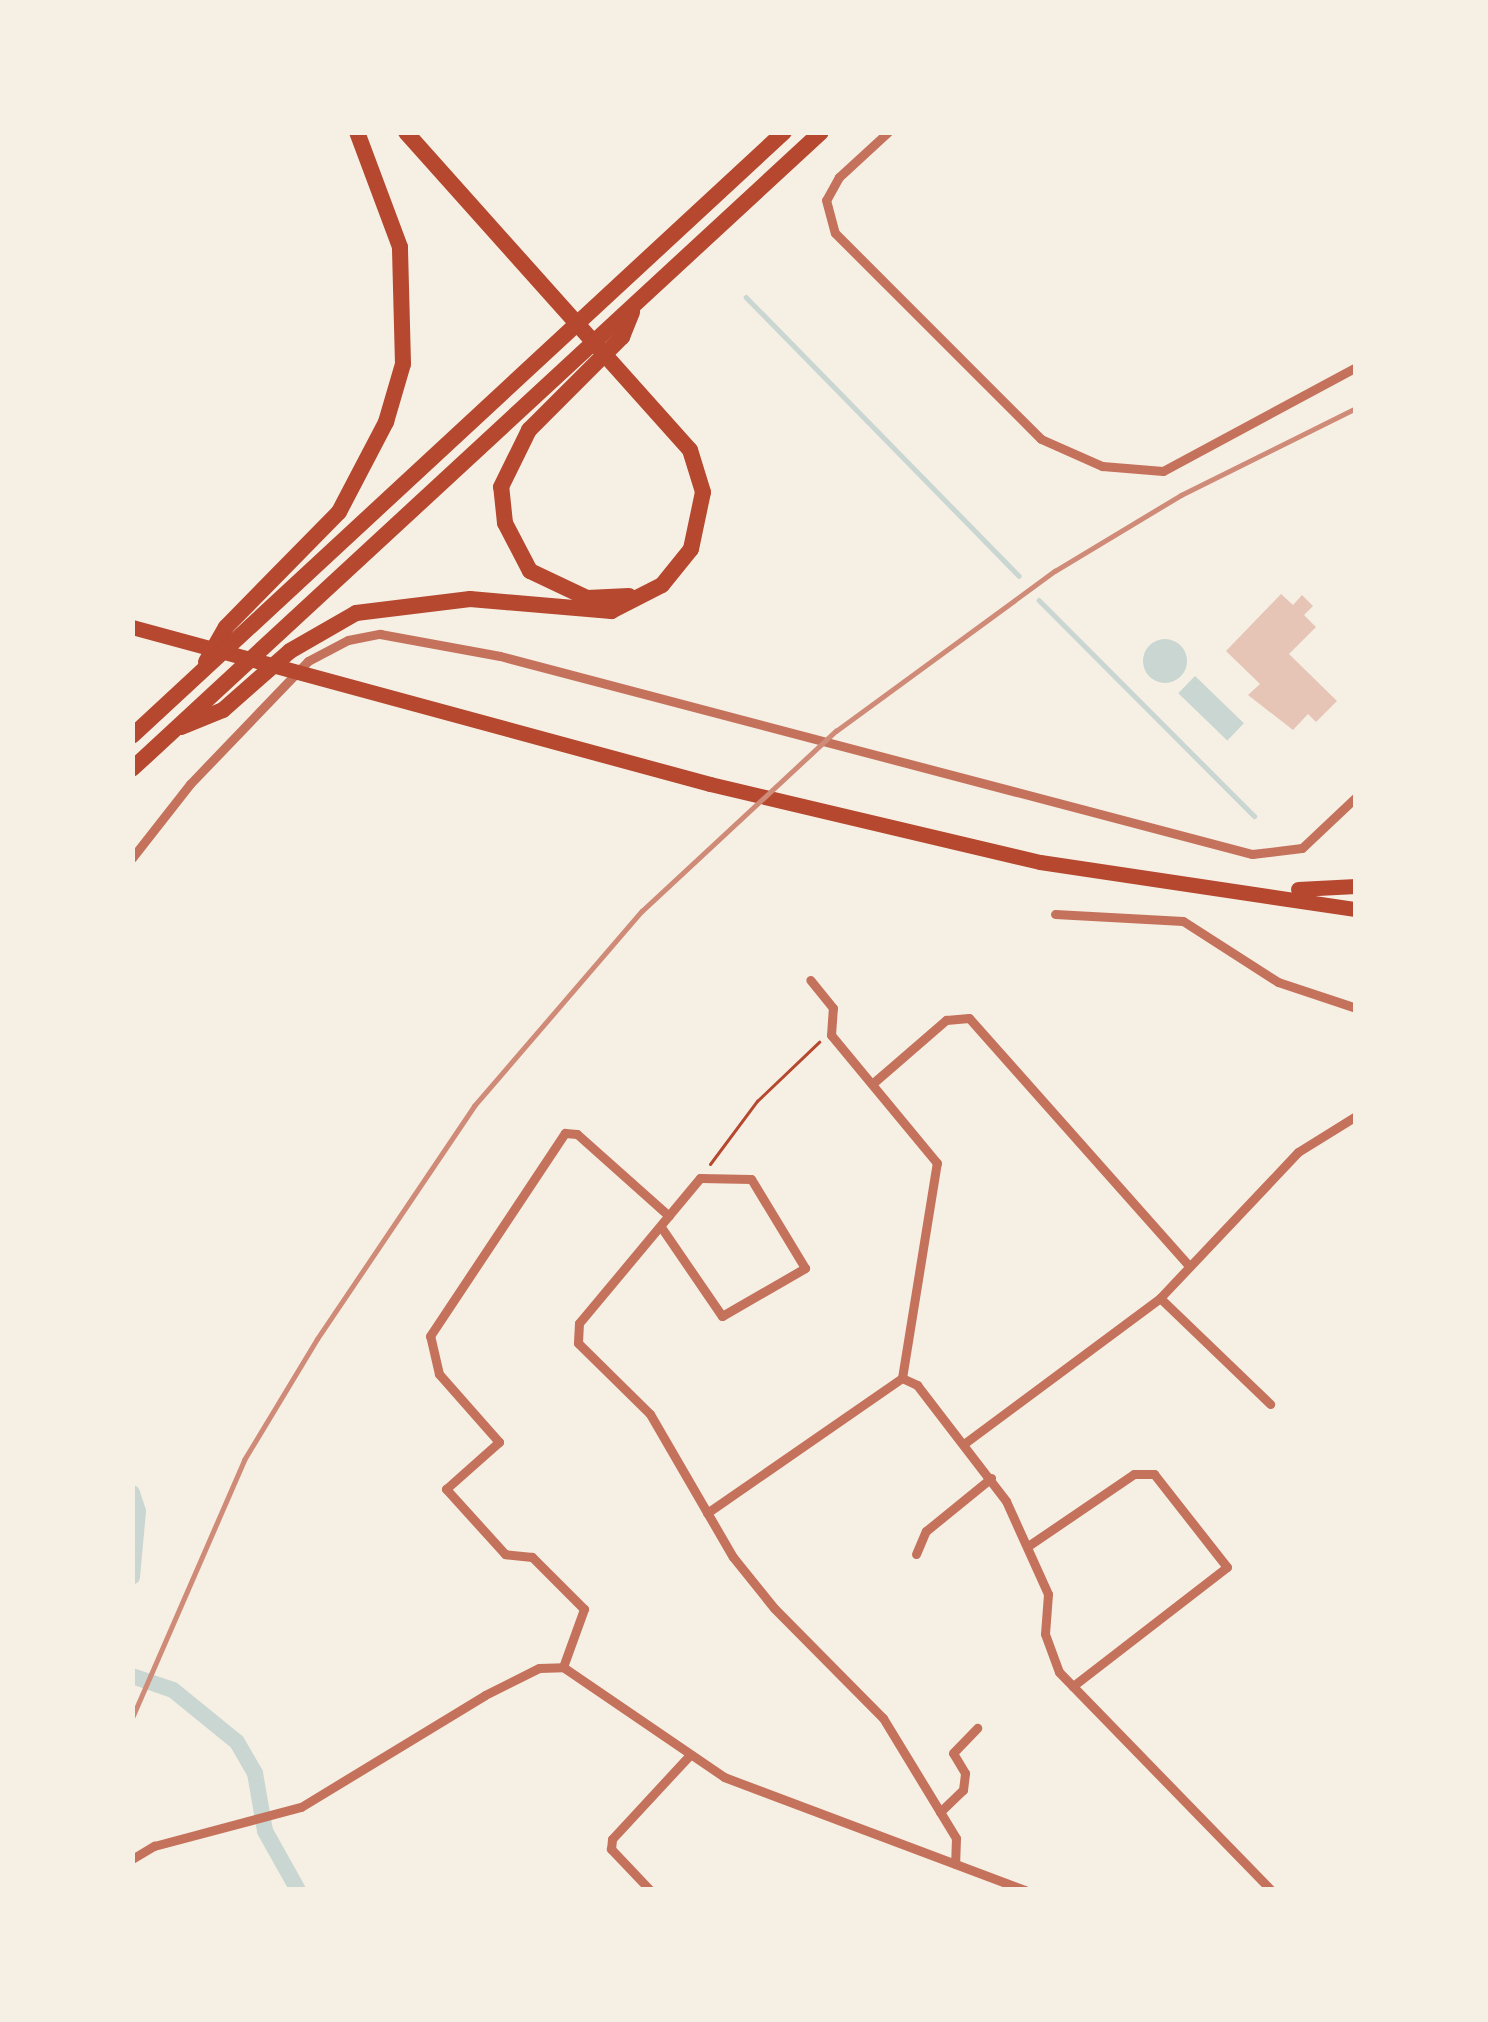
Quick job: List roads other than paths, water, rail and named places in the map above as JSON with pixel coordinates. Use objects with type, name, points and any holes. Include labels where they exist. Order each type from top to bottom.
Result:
[{"type":"highway","points":[[197,678],[226,627],[339,512],[386,422],[403,364],[407,293],[392,209],[357,132]]},
{"type":"highway","points":[[181,727],[223,710],[290,651],[356,613],[470,598],[587,614],[648,594],[692,549],[703,492],[690,450],[638,385],[406,132]]},
{"type":"highway","points":[[132,736],[784,132]]},
{"type":"highway","points":[[132,769],[821,132]]},
{"type":"highway","points":[[633,308],[622,337],[529,430],[501,488],[505,523],[530,571],[587,598],[648,594]]},
{"type":"main road","points":[[132,627],[344,689],[710,784],[1040,862],[1259,890],[1356,909]]},
{"type":"main road","points":[[1259,890],[1356,886]]},
{"type":"street","points":[[887,132],[826,200],[835,233],[1041,439],[1102,466],[1163,471],[1356,367]]},
{"type":"street","points":[[132,859],[190,784],[308,661],[348,640],[380,634],[500,656],[1252,854],[1302,848],[1356,797]]},
{"type":"street","points":[[1055,914],[1184,921],[1278,982],[1356,1008]]},
{"type":"street","points":[[707,1513],[902,1378],[937,1163],[831,1035],[832,1008],[810,980]]},
{"type":"street","points":[[872,1084],[946,1020],[969,1018],[1189,1266]]},
{"type":"street","points":[[965,1443],[1160,1298],[1298,1152],[1356,1116]]},
{"type":"street","points":[[563,1666],[584,1610],[532,1557],[505,1554],[446,1489],[499,1442],[439,1374],[430,1336],[566,1133],[578,1134],[670,1216]]},
{"type":"street","points":[[661,1227],[722,1316],[802,1272],[805,1264],[751,1178],[700,1178],[574,1334],[650,1414],[707,1513],[774,1608],[883,1718],[956,1838],[955,1864]]},
{"type":"street","points":[[1160,1298],[1270,1404]]},
{"type":"street","points":[[902,1378],[965,1443],[991,1478],[1028,1546],[1048,1594],[1050,1657],[1271,1890]]},
{"type":"street","points":[[1028,1546],[1134,1474],[1154,1474],[1227,1567],[1073,1686]]},
{"type":"street","points":[[916,1554],[926,1531],[991,1478]]},
{"type":"street","points":[[132,1859],[251,1817],[276,1815],[485,1695],[539,1668],[563,1666],[688,1757],[1025,1890]]},
{"type":"street","points":[[940,1812],[962,1790],[965,1773],[952,1753],[977,1728]]},
{"type":"street","points":[[650,1890],[611,1849],[612,1839],[688,1757]]},
{"type":"waterway","points":[[746,297],[1019,576]]},
{"type":"waterway","points":[[1039,600],[1254,816]]},
{"type":"waterway","points":[[132,1493],[138,1511],[132,1577]]},
{"type":"waterway","points":[[132,1676],[173,1690],[237,1742],[255,1773],[265,1831],[298,1890]]},
{"type":"railway","points":[[132,1718],[244,1460],[317,1339],[474,1106],[642,911],[836,731],[1055,571],[1181,495],[1356,408]]}]
